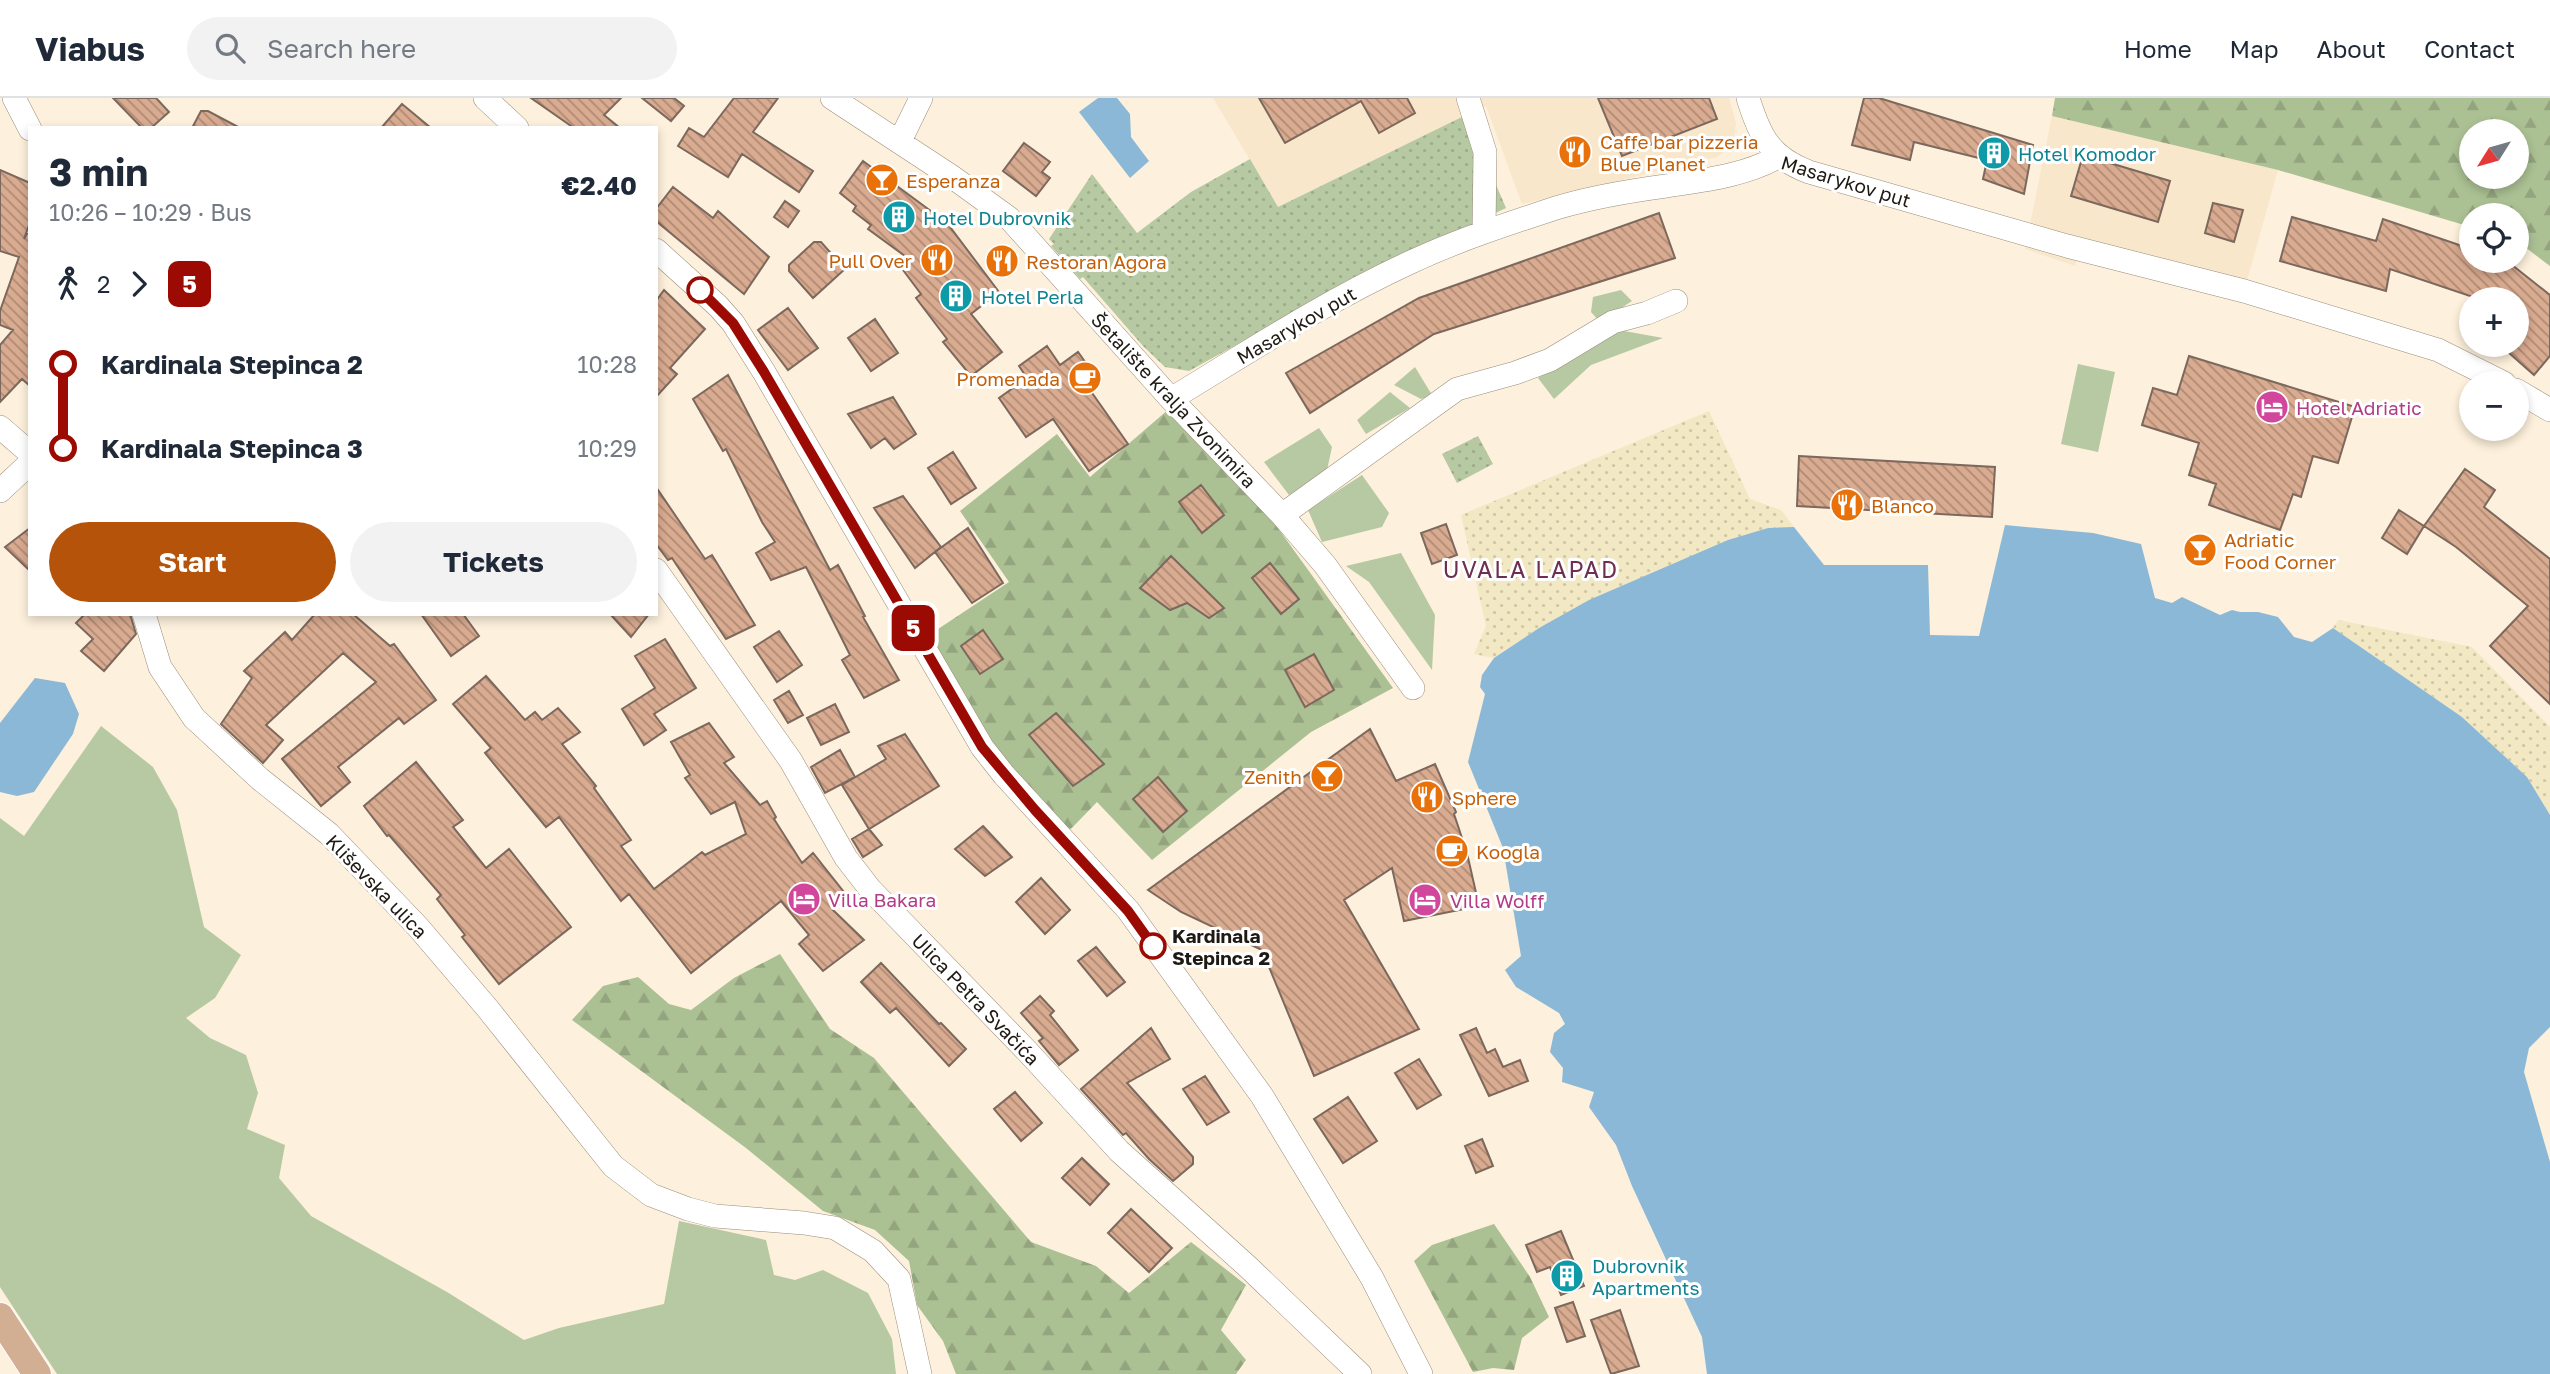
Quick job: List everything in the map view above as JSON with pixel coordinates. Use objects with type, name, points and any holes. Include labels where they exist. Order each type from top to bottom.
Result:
[{"type":"main road","points":[[0,1317],[37,1374]]},
{"type":"street","points":[[14,98],[28,126]]},
{"type":"street","points":[[485,98],[515,126]]},
{"type":"street","name":"Šetalište kralja Zvonimira","points":[[832,98],[900,141],[1009,218],[1171,399],[1282,515],[1354,603],[1413,688]]},
{"type":"street","points":[[900,141],[921,98]]},
{"type":"street","points":[[1468,98],[1485,152],[1484,232]]},
{"type":"street","points":[[1748,98],[1760,130],[1778,157]]},
{"type":"street","name":"Masarykov put","points":[[1171,399],[1317,310],[1413,261],[1484,232],[1594,198],[1712,180],[1758,168],[1778,157],[1809,172],[2067,246],[2244,291],[2427,347],[2481,371]]},
{"type":"street","points":[[658,252],[733,323],[982,747],[1128,911],[1273,1112],[1372,1278],[1421,1374]]},
{"type":"street","points":[[1282,515],[1457,389],[1515,373],[1549,360],[1613,322],[1647,313],[1676,301]]},
{"type":"street","points":[[2529,398],[2550,410]]},
{"type":"street","points":[[0,427],[28,451]]},
{"type":"street","points":[[0,491],[28,465]]},
{"type":"street","name":"Ulica Petra Svačića","points":[[658,573],[791,761],[846,858],[870,890],[1027,1051],[1119,1151],[1247,1266],[1360,1374]]},
{"type":"street","name":"Kliševska ulica","points":[[145,616],[160,667],[194,718],[260,779],[329,834],[418,927],[488,1009],[613,1166],[651,1195],[688,1209],[715,1216],[835,1228],[873,1251],[899,1279],[920,1374]]},
{"type":"shaded area","points":[[1213,98],[1729,98],[1736,123],[1733,145],[1717,157],[1522,204],[1486,106],[1278,207]]},
{"type":"shaded area","points":[[2052,116],[2278,170],[2244,291],[2080,248],[2075,266],[2025,249]]},
{"type":"green space","points":[[2055,98],[2550,98],[2550,266],[2529,250],[2529,203],[2459,203],[2459,223],[2278,170],[2052,116]]},
{"type":"green space","points":[[1466,115],[1506,208],[1341,287],[1189,371],[1165,367],[1051,246],[1054,244],[1049,239],[1092,174],[1137,233],[1191,192],[1250,159],[1278,207]]},
{"type":"green space","points":[[1621,290],[1632,301],[1600,322],[1591,312],[1593,297]]},
{"type":"green space","points":[[1613,329],[1663,338],[1591,365],[1554,399],[1538,378]]},
{"type":"green space","points":[[2078,364],[2115,372],[2098,452],[2061,444]]},
{"type":"green space","points":[[1415,367],[1432,395],[1421,399],[1394,385]]},
{"type":"green space","points":[[1390,392],[1410,408],[1366,434],[1357,420]]},
{"type":"green space","points":[[1169,409],[1275,524],[1393,688],[1311,732],[1152,860],[1097,802],[1065,835],[988,742],[926,637],[1009,582],[960,511],[1057,434],[1090,477]]},
{"type":"green space","points":[[1319,428],[1332,447],[1327,470],[1289,495],[1264,462]]},
{"type":"green space","points":[[1478,436],[1493,464],[1457,483],[1442,454]]},
{"type":"green space","points":[[1362,475],[1389,513],[1382,527],[1322,542],[1308,510]]},
{"type":"green space","points":[[1401,553],[1435,615],[1432,670],[1369,582],[1346,566]]},
{"type":"green space","points":[[101,726],[153,767],[177,810],[204,927],[241,955],[215,998],[186,1018],[210,1038],[246,1055],[258,1093],[247,1129],[285,1145],[279,1178],[311,1216],[447,1292],[524,1340],[559,1328],[664,1304],[679,1221],[766,1240],[774,1275],[795,1280],[823,1270],[868,1293],[892,1339],[896,1374],[57,1374],[0,1287],[0,818],[24,836]]},
{"type":"green space","points":[[780,954],[830,1029],[874,1058],[1031,1242],[1096,1266],[1129,1293],[1191,1242],[1246,1285],[1221,1330],[1246,1360],[1236,1374],[956,1374],[943,1341],[917,1305],[909,1261],[875,1230],[823,1211],[746,1148],[572,1020],[603,986],[638,977],[669,1004],[691,1010],[734,978]]},
{"type":"green space","points":[[1494,1224],[1530,1277],[1549,1317],[1522,1338],[1514,1370],[1493,1368],[1473,1372],[1414,1261],[1432,1245]]},
{"type":"sand","points":[[1709,411],[1750,499],[1781,510],[1794,527],[1768,528],[1539,628],[1494,658],[1474,654],[1486,626],[1461,515]]},
{"type":"sand","points":[[2338,620],[2472,647],[2550,727],[2550,815],[2527,777],[2462,717],[2333,628]]},
{"type":"water","points":[[1098,98],[1117,98],[1130,114],[1131,137],[1149,161],[1130,178],[1079,112]]},
{"type":"water","points":[[2005,525],[2093,533],[2141,544],[2155,598],[2172,603],[2182,597],[2220,615],[2232,610],[2278,617],[2294,637],[2312,642],[2333,628],[2462,717],[2527,777],[2550,815],[2550,1027],[2529,1048],[2524,1072],[2550,1162],[2550,1374],[1707,1374],[1702,1337],[1632,1186],[1616,1145],[1589,1107],[1594,1092],[1562,1082],[1563,1068],[1550,1052],[1554,1033],[1565,1024],[1559,1013],[1516,987],[1505,970],[1521,956],[1503,848],[1468,762],[1485,694],[1480,687],[1482,675],[1494,658],[1539,628],[1589,600],[1728,540],[1768,528],[1794,527],[1824,565],[1928,565],[1930,635],[1979,636]]},
{"type":"water","points":[[35,678],[65,683],[79,714],[73,734],[34,792],[17,796],[0,792],[0,723]]},
{"type":"building","points":[[113,98],[156,98],[169,112],[153,126],[140,126]]},
{"type":"building","points":[[531,98],[621,98],[604,115],[618,126],[571,126]]},
{"type":"building","points":[[642,98],[674,98],[684,106],[671,121]]},
{"type":"building","points":[[734,98],[778,98],[753,132],[813,171],[799,192],[742,154],[728,177],[678,146],[689,128],[704,137]]},
{"type":"building","points":[[1259,98],[1407,98],[1415,113],[1379,133],[1361,101],[1285,143]]},
{"type":"building","points":[[1598,98],[1709,98],[1717,119],[1622,156]]},
{"type":"building","name":"Hotel Komodor","points":[[1864,98],[1879,98],[2033,145],[2024,194],[1983,179],[1987,160],[1914,142],[1910,160],[1852,145]]},
{"type":"building","points":[[402,104],[429,126],[383,126]]},
{"type":"building","points":[[201,111],[208,111],[236,126],[193,126]]},
{"type":"building","points":[[1024,143],[1050,162],[1042,172],[1050,178],[1036,196],[1003,171]]},
{"type":"building","points":[[2083,155],[2170,181],[2158,222],[2071,196]]},
{"type":"building","points":[[863,161],[947,223],[999,292],[971,314],[1002,352],[971,376],[943,342],[947,339],[916,298],[921,294],[900,266],[909,259],[868,229],[871,225],[853,211],[856,206],[840,193]]},
{"type":"building","points":[[0,170],[28,182],[28,228],[24,239],[28,233],[28,384],[22,379],[0,402],[0,345],[13,330],[0,325],[0,311],[19,257],[0,251]]},
{"type":"building","points":[[673,187],[713,218],[718,211],[769,257],[744,294],[658,223],[658,206]]},
{"type":"building","points":[[785,201],[799,211],[788,227],[774,217]]},
{"type":"building","points":[[2213,203],[2243,210],[2234,242],[2205,233]]},
{"type":"building","points":[[1659,213],[1675,258],[1434,334],[1310,413],[1286,373],[1419,298]]},
{"type":"building","points":[[2292,217],[2376,241],[2383,219],[2459,245],[2459,273],[2522,273],[2550,295],[2550,356],[2534,375],[2514,357],[2529,357],[2529,287],[2459,287],[2459,292],[2390,269],[2386,291],[2280,261]]},
{"type":"building","points":[[814,242],[821,242],[845,269],[813,298],[789,271],[789,265]]},
{"type":"building","points":[[664,290],[705,329],[670,368],[677,374],[658,395],[658,298]]},
{"type":"building","points":[[788,308],[818,348],[788,370],[758,330]]},
{"type":"building","points":[[875,319],[898,353],[871,371],[848,338]]},
{"type":"building","points":[[1047,346],[1060,365],[1078,352],[1100,383],[1090,390],[1128,444],[1089,471],[1053,419],[1026,437],[999,398],[1027,378],[1019,366]]},
{"type":"building","points":[[2189,356],[2355,407],[2338,463],[2313,456],[2301,497],[2293,494],[2280,530],[2209,505],[2216,484],[2189,475],[2199,443],[2142,425],[2153,388],[2177,395]]},
{"type":"building","points":[[728,375],[830,570],[838,565],[865,616],[863,617],[899,680],[864,698],[842,660],[850,655],[806,567],[771,580],[756,553],[775,542],[762,522],[726,449],[723,451],[693,399]]},
{"type":"building","points":[[893,397],[916,434],[894,449],[885,438],[871,448],[848,414]]},
{"type":"building","points":[[953,452],[976,488],[951,504],[928,468]]},
{"type":"building","points":[[1799,456],[1995,467],[1992,517],[1797,506]]},
{"type":"building","points":[[2465,469],[2495,490],[2484,507],[2550,559],[2550,704],[2490,646],[2528,606],[2456,547],[2424,526]]},
{"type":"building","points":[[1201,485],[1224,515],[1202,533],[1179,502]]},
{"type":"building","points":[[658,490],[705,559],[712,555],[755,625],[726,639],[672,558],[668,560],[658,547]]},
{"type":"building","points":[[903,496],[941,547],[915,568],[874,508]]},
{"type":"building","points":[[2399,510],[2424,526],[2407,554],[2382,538]]},
{"type":"building","points":[[1446,524],[1457,555],[1432,564],[1421,533]]},
{"type":"building","points":[[968,528],[1003,583],[972,603],[935,552]]},
{"type":"building","points":[[28,530],[28,569],[5,547]]},
{"type":"building","points":[[1171,556],[1224,608],[1209,618],[1187,603],[1170,610],[1140,588]]},
{"type":"building","points":[[1270,563],[1299,599],[1281,614],[1252,578]]},
{"type":"building","points":[[83,616],[131,616],[136,634],[104,671],[81,651],[93,639],[76,623]]},
{"type":"building","points":[[313,616],[355,616],[390,646],[394,644],[436,700],[404,724],[399,718],[338,767],[350,782],[321,806],[282,759],[376,682],[343,653],[266,725],[283,740],[263,763],[221,724],[252,678],[244,671],[285,632],[292,640]]},
{"type":"building","points":[[422,616],[464,616],[479,636],[451,656]]},
{"type":"building","points":[[612,616],[647,616],[631,637]]},
{"type":"building","points":[[983,630],[1003,659],[980,674],[961,646]]},
{"type":"building","points":[[779,631],[802,665],[777,682],[754,647]]},
{"type":"building","points":[[665,639],[696,688],[654,714],[666,730],[644,745],[622,709],[655,688],[635,656]]},
{"type":"building","points":[[1314,654],[1334,690],[1305,707],[1285,670]]},
{"type":"building","points":[[486,676],[525,720],[535,712],[542,720],[558,708],[580,732],[562,744],[596,786],[594,788],[631,840],[621,846],[654,889],[702,852],[705,855],[746,834],[735,802],[711,814],[685,778],[690,775],[671,742],[709,723],[734,757],[724,763],[760,805],[767,801],[776,817],[774,819],[802,863],[813,853],[847,896],[833,910],[864,940],[823,971],[799,944],[809,935],[781,901],[691,973],[629,894],[621,901],[559,817],[546,827],[485,753],[491,748],[453,704]]},
{"type":"building","points":[[789,691],[803,715],[788,723],[774,700]]},
{"type":"building","points":[[835,704],[849,732],[821,745],[807,718]]},
{"type":"building","points":[[1056,713],[1104,764],[1073,786],[1029,735]]},
{"type":"building","points":[[1370,729],[1396,781],[1435,764],[1456,812],[1454,814],[1467,853],[1479,906],[1404,921],[1392,868],[1344,900],[1419,1029],[1314,1076],[1262,950],[1181,912],[1148,890]]},
{"type":"building","points":[[905,734],[939,786],[869,829],[842,785],[886,759],[878,746]]},
{"type":"building","points":[[840,750],[855,777],[825,793],[811,767]]},
{"type":"building","points":[[416,762],[463,820],[453,827],[486,868],[509,849],[571,927],[499,984],[462,937],[465,935],[437,899],[441,895],[389,835],[387,836],[364,806]]},
{"type":"building","points":[[1158,777],[1187,811],[1163,832],[1133,799]]},
{"type":"building","points":[[983,826],[1012,857],[985,876],[955,849]]},
{"type":"building","points":[[869,829],[882,845],[863,857],[852,839]]},
{"type":"building","points":[[1041,878],[1070,910],[1045,934],[1016,902]]},
{"type":"building","points":[[1096,947],[1125,982],[1107,996],[1078,961]]},
{"type":"building","points":[[881,963],[966,1049],[949,1066],[896,1008],[890,1013],[861,982]]},
{"type":"building","points":[[1040,996],[1054,1011],[1050,1015],[1078,1050],[1059,1065],[1039,1041],[1043,1038],[1021,1013]]},
{"type":"building","points":[[1151,1028],[1170,1059],[1127,1083],[1193,1157],[1193,1164],[1173,1181],[1126,1133],[1123,1135],[1081,1089]]},
{"type":"building","points":[[1476,1028],[1487,1053],[1495,1049],[1503,1067],[1520,1060],[1528,1081],[1489,1096],[1460,1035]]},
{"type":"building","points":[[1419,1059],[1441,1095],[1417,1109],[1395,1073]]},
{"type":"building","points":[[1205,1076],[1229,1112],[1207,1125],[1183,1089]]},
{"type":"building","points":[[1015,1092],[1042,1123],[1021,1141],[994,1109]]},
{"type":"building","points":[[1348,1097],[1377,1141],[1343,1163],[1314,1119]]},
{"type":"building","points":[[1482,1139],[1493,1166],[1476,1173],[1465,1146]]},
{"type":"building","points":[[1082,1158],[1109,1184],[1090,1205],[1062,1178]]},
{"type":"building","points":[[1131,1209],[1172,1248],[1149,1272],[1108,1233]]},
{"type":"building","points":[[1561,1231],[1584,1286],[1561,1295],[1550,1267],[1537,1272],[1526,1245]]},
{"type":"building","points":[[1573,1302],[1585,1336],[1567,1342],[1555,1308]]},
{"type":"building","points":[[1620,1310],[1639,1366],[1611,1374],[1591,1320]]},
{"type":"bus line","name":"5","points":[[700,290],[733,323],[764,372],[982,747],[1035,810],[1128,911],[1153,946]]},
{"type":"place","name":"Caffe bar pizzeria Blue Planet","points":[[1575,152]]},
{"type":"place","name":"Hotel Komodor","points":[[1994,153]]},
{"type":"place","name":"Esperanza","points":[[882,180]]},
{"type":"place","name":"Hotel Dubrovnik","points":[[899,217]]},
{"type":"place","name":"Pull Over","points":[[937,260]]},
{"type":"place","name":"Restoran Agora","points":[[1002,261]]},
{"type":"place","name":"Hotel Perla","points":[[956,296]]},
{"type":"place","name":"Promenada","points":[[1085,378]]},
{"type":"place","name":"Hotel Adriatic","points":[[2272,407]]},
{"type":"place","name":"Blanco","points":[[1847,505]]},
{"type":"place","name":"Adriatic Food Corner","points":[[2200,550]]},
{"type":"place","name":"Zenith","points":[[1327,776]]},
{"type":"place","name":"Sphere","points":[[1427,797]]},
{"type":"place","name":"Koogla","points":[[1452,851]]},
{"type":"place","name":"Villa Bakara","points":[[804,899]]},
{"type":"place","name":"Villa Wolff","points":[[1425,900]]},
{"type":"place","name":"Kardinala Stepinca 2","points":[[1153,946]]},
{"type":"place","name":"Dubrovnik Apartments","points":[[1567,1276]]},
{"type":"district","name":"UVALA LAPAD","points":[[1531,569]]}]
